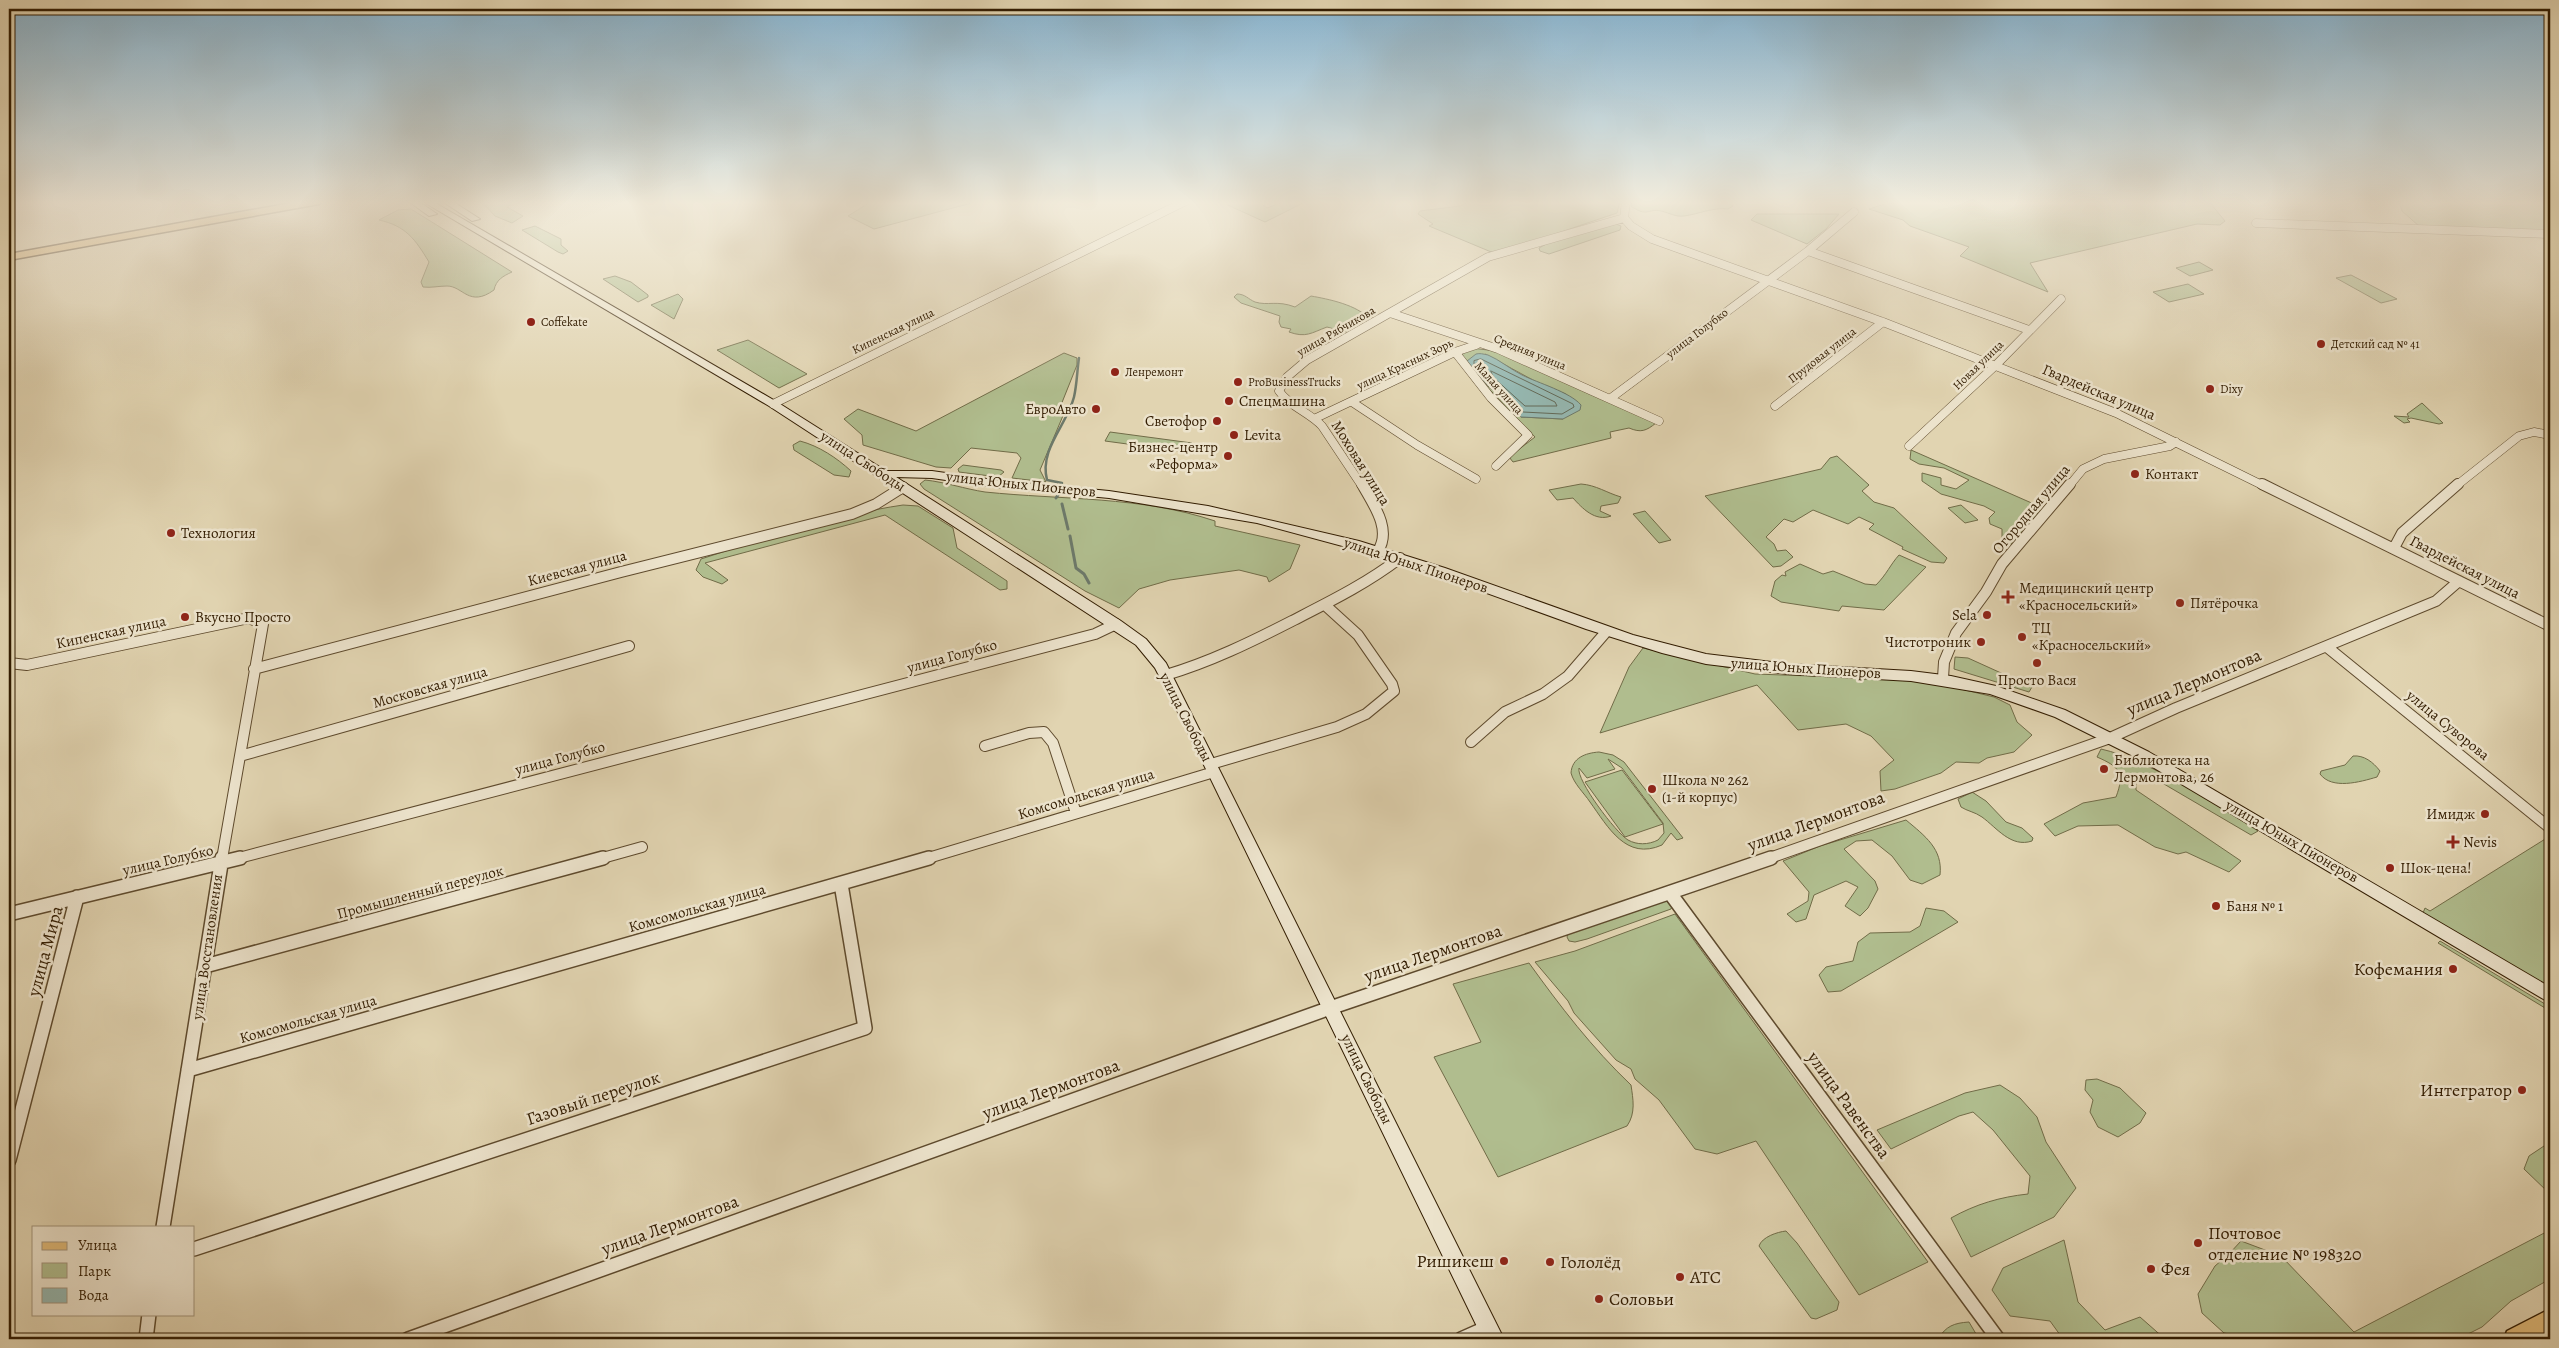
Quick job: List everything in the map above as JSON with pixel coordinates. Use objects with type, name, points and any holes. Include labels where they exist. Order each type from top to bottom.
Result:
[{"type":"main road","name":"улица Свободы","points":[[515,264],[581,304],[627,320]]},
{"type":"main road","name":"улица Свободы","points":[[532,264],[773,404],[886,475],[1141,642],[1166,675],[1491,1333]]},
{"type":"main road","name":"улица Свободы","points":[[551,264],[601,294],[627,320]]},
{"type":"main road","name":"улица Юных Пионеров","points":[[886,475],[912,471],[1002,485],[1073,489],[1121,495],[1294,528],[1400,558],[1606,632],[1670,651],[1758,667],[1943,678],[2002,692],[2032,702],[2110,738],[2308,850],[2550,996]]},
{"type":"main road","points":[[2515,1339],[2550,1320]]},
{"type":"street","name":"Кипенская улица","points":[[773,404],[1058,264]]},
{"type":"street","name":"улица Рябчикова","points":[[1316,418],[1284,400],[1279,391],[1282,383],[1293,370],[1307,360],[1476,264]]},
{"type":"street","name":"Гвардейская улица","points":[[1721,264],[1883,322],[2116,413],[2550,626]]},
{"type":"street","name":"улица Голубко","points":[[1611,398],[1791,264]]},
{"type":"street","points":[[1844,264],[2029,330]]},
{"type":"street","name":"Новая улица","points":[[1909,446],[1996,365],[2061,299]]},
{"type":"street","name":"Средняя улица","points":[[1390,313],[1498,350],[1611,398],[1659,422]]},
{"type":"street","name":"Прудовая улица","points":[[1775,406],[1883,322]]},
{"type":"street","name":"улица Красных Зорь","points":[[1316,418],[1455,352],[1476,344]]},
{"type":"street","name":"Малая улица","points":[[1455,352],[1490,398],[1528,437],[1496,466]]},
{"type":"street","points":[[1352,402],[1417,445],[1476,479]]},
{"type":"street","name":"Моховая улица","points":[[1316,418],[1337,445],[1383,525],[1383,543],[1378,551]]},
{"type":"street","points":[[2394,548],[2402,533],[2432,505],[2520,436],[2529,432],[2550,435]]},
{"type":"street","name":"Огородная улица","points":[[1943,678],[1942,670],[1948,648],[1997,580],[2002,564],[2083,469],[2104,459],[2170,446],[2176,442]]},
{"type":"street","name":"Киевская улица","points":[[254,669],[621,572],[852,514],[876,504],[902,487]]},
{"type":"street","points":[[1166,675],[1246,644],[1325,605],[1375,578],[1400,558]]},
{"type":"street","name":"улица Лермонтова","points":[[408,1339],[1330,1008],[1670,893],[2110,738],[2176,708],[2436,601],[2459,581]]},
{"type":"street","name":"Комсомольская улица","points":[[188,1070],[841,884],[1076,813],[1337,727],[1366,714],[1394,691],[1392,684],[1358,635],[1325,605]]},
{"type":"street","name":"Кипенская улица","points":[[9,663],[27,665],[249,618]]},
{"type":"street","name":"улица Восстановления","points":[[163,1226],[205,966],[219,863],[263,624],[249,618]]},
{"type":"street","name":"улица Голубко","points":[[9,914],[219,863],[1095,634],[1116,624]]},
{"type":"street","points":[[1471,742],[1505,712],[1543,694],[1568,676],[1606,632]]},
{"type":"street","name":"Московская улица","points":[[240,756],[628,646]]},
{"type":"street","name":"улица Суворова","points":[[2326,647],[2550,828]]},
{"type":"street","points":[[985,746],[1029,733],[1044,732],[1053,743],[1076,813]]},
{"type":"street","name":"Промышленный переулок","points":[[205,966],[642,847]]},
{"type":"street","name":"Газовый переулок","points":[[195,1249],[865,1028],[841,884]]},
{"type":"street","name":"улица Равенства","points":[[1670,893],[1998,1339]]},
{"type":"street","name":"улица Мира","points":[[9,1160],[77,896]]},
{"type":"street","points":[[146,1339],[149,1316]]},
{"type":"street","points":[[1461,1339],[1491,1333]]},
{"type":"green space","points":[[428,264],[499,264],[512,272],[500,279],[494,290],[478,297],[467,295],[453,287],[423,287],[421,282]]},
{"type":"green space","points":[[1979,264],[2031,264],[2048,292]]},
{"type":"green space","points":[[2192,264],[2202,264],[2213,270],[2190,276],[2176,268]]},
{"type":"green space","points":[[2351,275],[2397,299],[2381,303],[2336,278]]},
{"type":"green space","points":[[615,276],[631,282],[648,297],[638,302],[603,279]]},
{"type":"green space","points":[[2188,284],[2204,294],[2169,302],[2153,292]]},
{"type":"green space","points":[[678,294],[683,299],[674,319],[651,305]]},
{"type":"green space","points":[[1237,294],[1255,302],[1295,307],[1311,296],[1318,297],[1350,306],[1369,319],[1345,332],[1327,327],[1300,335],[1289,332],[1291,329],[1281,327],[1279,322],[1280,316],[1241,303],[1234,297]]},
{"type":"green space","points":[[748,340],[807,374],[779,388],[717,350]]},
{"type":"green space","points":[[1472,348],[1495,351],[1656,423],[1643,430],[1629,428],[1610,432],[1611,438],[1513,462],[1509,457],[1535,437],[1468,367],[1462,354]],"holes":[[[1485,354],[1542,385],[1566,394],[1563,419],[1521,417],[1473,372]]]},
{"type":"green space","points":[[1064,353],[1077,358],[1077,365],[1061,405],[1065,411],[1040,470],[1046,482],[1012,478],[1021,458],[1017,453],[971,448],[951,468],[936,467],[863,445],[862,435],[844,419],[858,409],[916,431]]},
{"type":"green space","points":[[2422,403],[2443,423],[2439,424],[2411,418],[2407,419],[2410,422],[2404,423],[2394,416],[2409,417],[2407,414]]},
{"type":"green space","points":[[1110,432],[1192,443],[1187,452],[1105,441]]},
{"type":"green space","points":[[800,441],[821,449],[840,462],[851,471],[849,477],[834,475],[794,450],[793,445]]},
{"type":"green space","points":[[1911,450],[2043,508],[2011,545],[2002,540],[2002,529],[1990,524],[1989,518],[1995,512],[1984,506],[1941,494],[1922,481],[1922,473],[1941,478],[1941,485],[1956,489],[1969,480],[1944,468],[1919,464],[1910,459]]},
{"type":"green space","points":[[1837,456],[1869,485],[1862,491],[1874,502],[1894,508],[1947,558],[1944,563],[1931,562],[1902,549],[1903,547],[1869,529],[1874,524],[1859,517],[1848,524],[1813,510],[1793,522],[1784,519],[1766,537],[1774,544],[1777,551],[1786,550],[1793,557],[1781,566],[1773,567],[1705,496],[1821,469],[1830,458]]},
{"type":"green space","points":[[963,465],[1004,472],[998,477],[959,472],[958,469]]},
{"type":"green space","points":[[925,480],[985,492],[1101,500],[1159,507],[1215,521],[1215,526],[1300,545],[1290,569],[1269,582],[1267,577],[1239,570],[1170,580],[1139,589],[1119,608],[1085,591],[924,489],[920,484]]},
{"type":"green space","points":[[1581,484],[1597,487],[1621,497],[1618,503],[1601,506],[1600,511],[1611,516],[1594,516],[1573,498],[1557,500],[1549,490]]},
{"type":"green space","points":[[903,505],[918,506],[953,528],[957,548],[1007,581],[1007,589],[1000,590],[885,515],[705,563],[728,580],[722,584],[703,577],[696,570],[701,559],[750,543],[826,521]]},
{"type":"green space","points":[[1961,505],[1978,520],[1965,523],[1948,508]]},
{"type":"green space","points":[[1645,511],[1671,540],[1659,543],[1633,514]]},
{"type":"green space","points":[[1899,555],[1926,567],[1884,610],[1842,606],[1839,611],[1781,602],[1771,596],[1775,581],[1782,575],[1786,576],[1785,572],[1800,564],[1823,574],[1833,571],[1865,584],[1876,585]]},
{"type":"green space","points":[[1643,648],[1755,674],[1922,680],[1994,697],[2010,705],[2017,722],[2032,735],[2014,752],[1987,758],[1979,763],[1956,762],[1941,773],[1895,789],[1881,791],[1880,771],[1894,760],[1871,736],[1846,724],[1798,730],[1757,685],[1600,733],[1629,667]]},
{"type":"green space","points":[[1955,657],[1968,658],[2032,687],[2029,692],[1954,669]]},
{"type":"green space","points":[[2101,749],[2161,773],[2258,831],[2251,835],[2152,777],[2145,778],[2136,784],[2136,790],[2241,861],[2229,872],[2186,852],[2178,854],[2155,847],[2118,825],[2078,826],[2055,836],[2044,824],[2083,803],[2116,797],[2120,776],[2111,764],[2097,757]]},
{"type":"green space","points":[[1599,752],[1613,755],[1624,762],[1683,838],[1677,840],[1671,833],[1662,845],[1649,849],[1638,849],[1619,839],[1579,788],[1571,773],[1574,764],[1580,757]],"holes":[[[1608,759],[1622,768],[1663,823],[1664,833],[1658,840],[1639,844],[1631,842],[1622,835],[1606,817],[1590,794],[1579,768],[1587,778],[1615,769]]]},
{"type":"green space","points":[[2353,756],[2365,758],[2374,765],[2380,771],[2377,777],[2355,782],[2339,783],[2325,779],[2320,774],[2321,771],[2345,765]]},
{"type":"green space","points":[[1622,770],[1663,824],[1625,837],[1585,782]]},
{"type":"green space","points":[[1972,792],[1986,801],[2006,822],[2022,828],[2033,838],[2032,841],[2017,842],[2005,836],[1982,817],[1961,807],[1958,799]]},
{"type":"green space","points":[[1906,820],[1936,850],[1939,858],[1940,875],[1922,884],[1910,880],[1892,856],[1872,840],[1856,841],[1844,849],[1875,881],[1878,889],[1868,908],[1860,916],[1845,906],[1858,887],[1846,881],[1814,895],[1806,919],[1796,922],[1787,914],[1808,901],[1809,892],[1783,861],[1820,846]]},
{"type":"green space","points":[[2550,836],[2550,991],[2433,921],[2423,913],[2425,908],[2430,911]]},
{"type":"green space","points":[[1660,901],[1666,901],[1672,906],[1671,909],[1587,939],[1575,942],[1569,941],[1567,937],[1568,933]]},
{"type":"green space","points":[[1926,908],[1944,911],[1958,922],[1841,991],[1828,992],[1819,975],[1826,967],[1853,961],[1858,942],[1870,933],[1910,932],[1920,926]]},
{"type":"green space","points":[[1675,914],[1928,1262],[1859,1295],[1756,1141],[1717,1154],[1695,1149],[1659,1100],[1635,1079],[1631,1069],[1616,1060],[1574,1013],[1568,1001],[1535,962],[1575,951]]},
{"type":"green space","points":[[2440,941],[2550,1007],[2550,1011],[2438,943]]},
{"type":"green space","points":[[1529,963],[1577,1026],[1631,1085],[1633,1111],[1627,1126],[1498,1177],[1434,1057],[1481,1042],[1453,984]]},
{"type":"green space","points":[[2097,1079],[2120,1088],[2146,1113],[2140,1123],[2118,1137],[2098,1127],[2090,1112],[2093,1100],[2085,1090],[2086,1080]]},
{"type":"green space","points":[[2000,1085],[2020,1098],[2037,1117],[2046,1142],[2076,1188],[2054,1217],[1971,1257],[1951,1218],[1988,1202],[2028,1194],[2030,1176],[1993,1130],[1973,1112],[1959,1116],[1891,1149],[1877,1130],[1965,1093]]},
{"type":"green space","points":[[2544,1146],[2550,1148],[2550,1194],[2524,1169],[2529,1156]]},
{"type":"green space","points":[[2550,1230],[2550,1279],[2511,1301],[2482,1327],[2458,1339],[2256,1339],[2224,1333],[2202,1313],[2198,1294],[2215,1266],[2241,1241],[2281,1256],[2354,1332]]},
{"type":"green space","points":[[1786,1231],[1797,1243],[1839,1302],[1837,1310],[1816,1319],[1811,1318],[1759,1246],[1766,1238]]},
{"type":"green space","points":[[2064,1240],[2078,1302],[2105,1330],[2140,1317],[2165,1339],[2063,1339],[2050,1321],[2010,1316],[1992,1290],[2003,1268]]},
{"type":"green space","points":[[1969,1322],[1979,1339],[1938,1339],[1951,1326]]},
{"type":"water","points":[[1476,354],[1488,355],[1497,359],[1522,375],[1569,396],[1581,405],[1580,410],[1563,419],[1521,417],[1467,365],[1467,361]]},
{"type":"waterway","points":[[1062,483],[1047,480],[1047,458],[1050,447],[1071,407],[1076,387],[1079,358]]},
{"type":"waterway","points":[[1062,504],[1068,529]]},
{"type":"waterway","points":[[1070,536],[1076,568],[1084,574],[1089,583]]},
{"type":"place","name":"Coffekate","points":[[531,322]]},
{"type":"place","name":"Детский сад № 41","points":[[2321,344]]},
{"type":"place","name":"Ленремонт","points":[[1115,372]]},
{"type":"place","name":"ProBusinessTrucks","points":[[1238,382]]},
{"type":"place","name":"Dixy","points":[[2210,389]]},
{"type":"place","name":"Спецмашина","points":[[1229,401]]},
{"type":"place","name":"ЕвроАвто","points":[[1096,409]]},
{"type":"place","name":"Светофор","points":[[1217,421]]},
{"type":"place","name":"Levita","points":[[1234,435]]},
{"type":"place","name":"Бизнес-центр «Реформа»","points":[[1228,456]]},
{"type":"place","name":"Контакт","points":[[2135,474]]},
{"type":"place","name":"Технология","points":[[171,533]]},
{"type":"place","name":"Медицинский центр «Красносельский»","points":[[2008,597]]},
{"type":"place","name":"Пятёрочка","points":[[2180,603]]},
{"type":"place","name":"Sela","points":[[1987,615]]},
{"type":"place","name":"Вкусно Просто","points":[[185,617]]},
{"type":"place","name":"ТЦ «Красносельский»","points":[[2022,637]]},
{"type":"place","name":"Чистотроник","points":[[1981,642]]},
{"type":"place","name":"Просто Вася","points":[[2037,663]]},
{"type":"place","name":"Библиотека на Лермонтова, 26","points":[[2104,769]]},
{"type":"place","name":"Школа № 262 (1-й корпус)","points":[[1652,789]]},
{"type":"place","name":"Имидж","points":[[2485,814]]},
{"type":"place","name":"Nevis","points":[[2453,842]]},
{"type":"place","name":"Шок-цена!","points":[[2390,868]]},
{"type":"place","name":"Баня № 1","points":[[2216,906]]},
{"type":"place","name":"Кофемания","points":[[2453,969]]},
{"type":"place","name":"Интегратор","points":[[2522,1090]]},
{"type":"place","name":"Почтовое отделение № 198320","points":[[2198,1243]]},
{"type":"place","name":"Ришикеш","points":[[1504,1261]]},
{"type":"place","name":"Гололёд","points":[[1550,1262]]},
{"type":"place","name":"Фея","points":[[2151,1269]]},
{"type":"place","name":"АТС","points":[[1680,1277]]},
{"type":"place","name":"Соловьи","points":[[1599,1299]]}]
